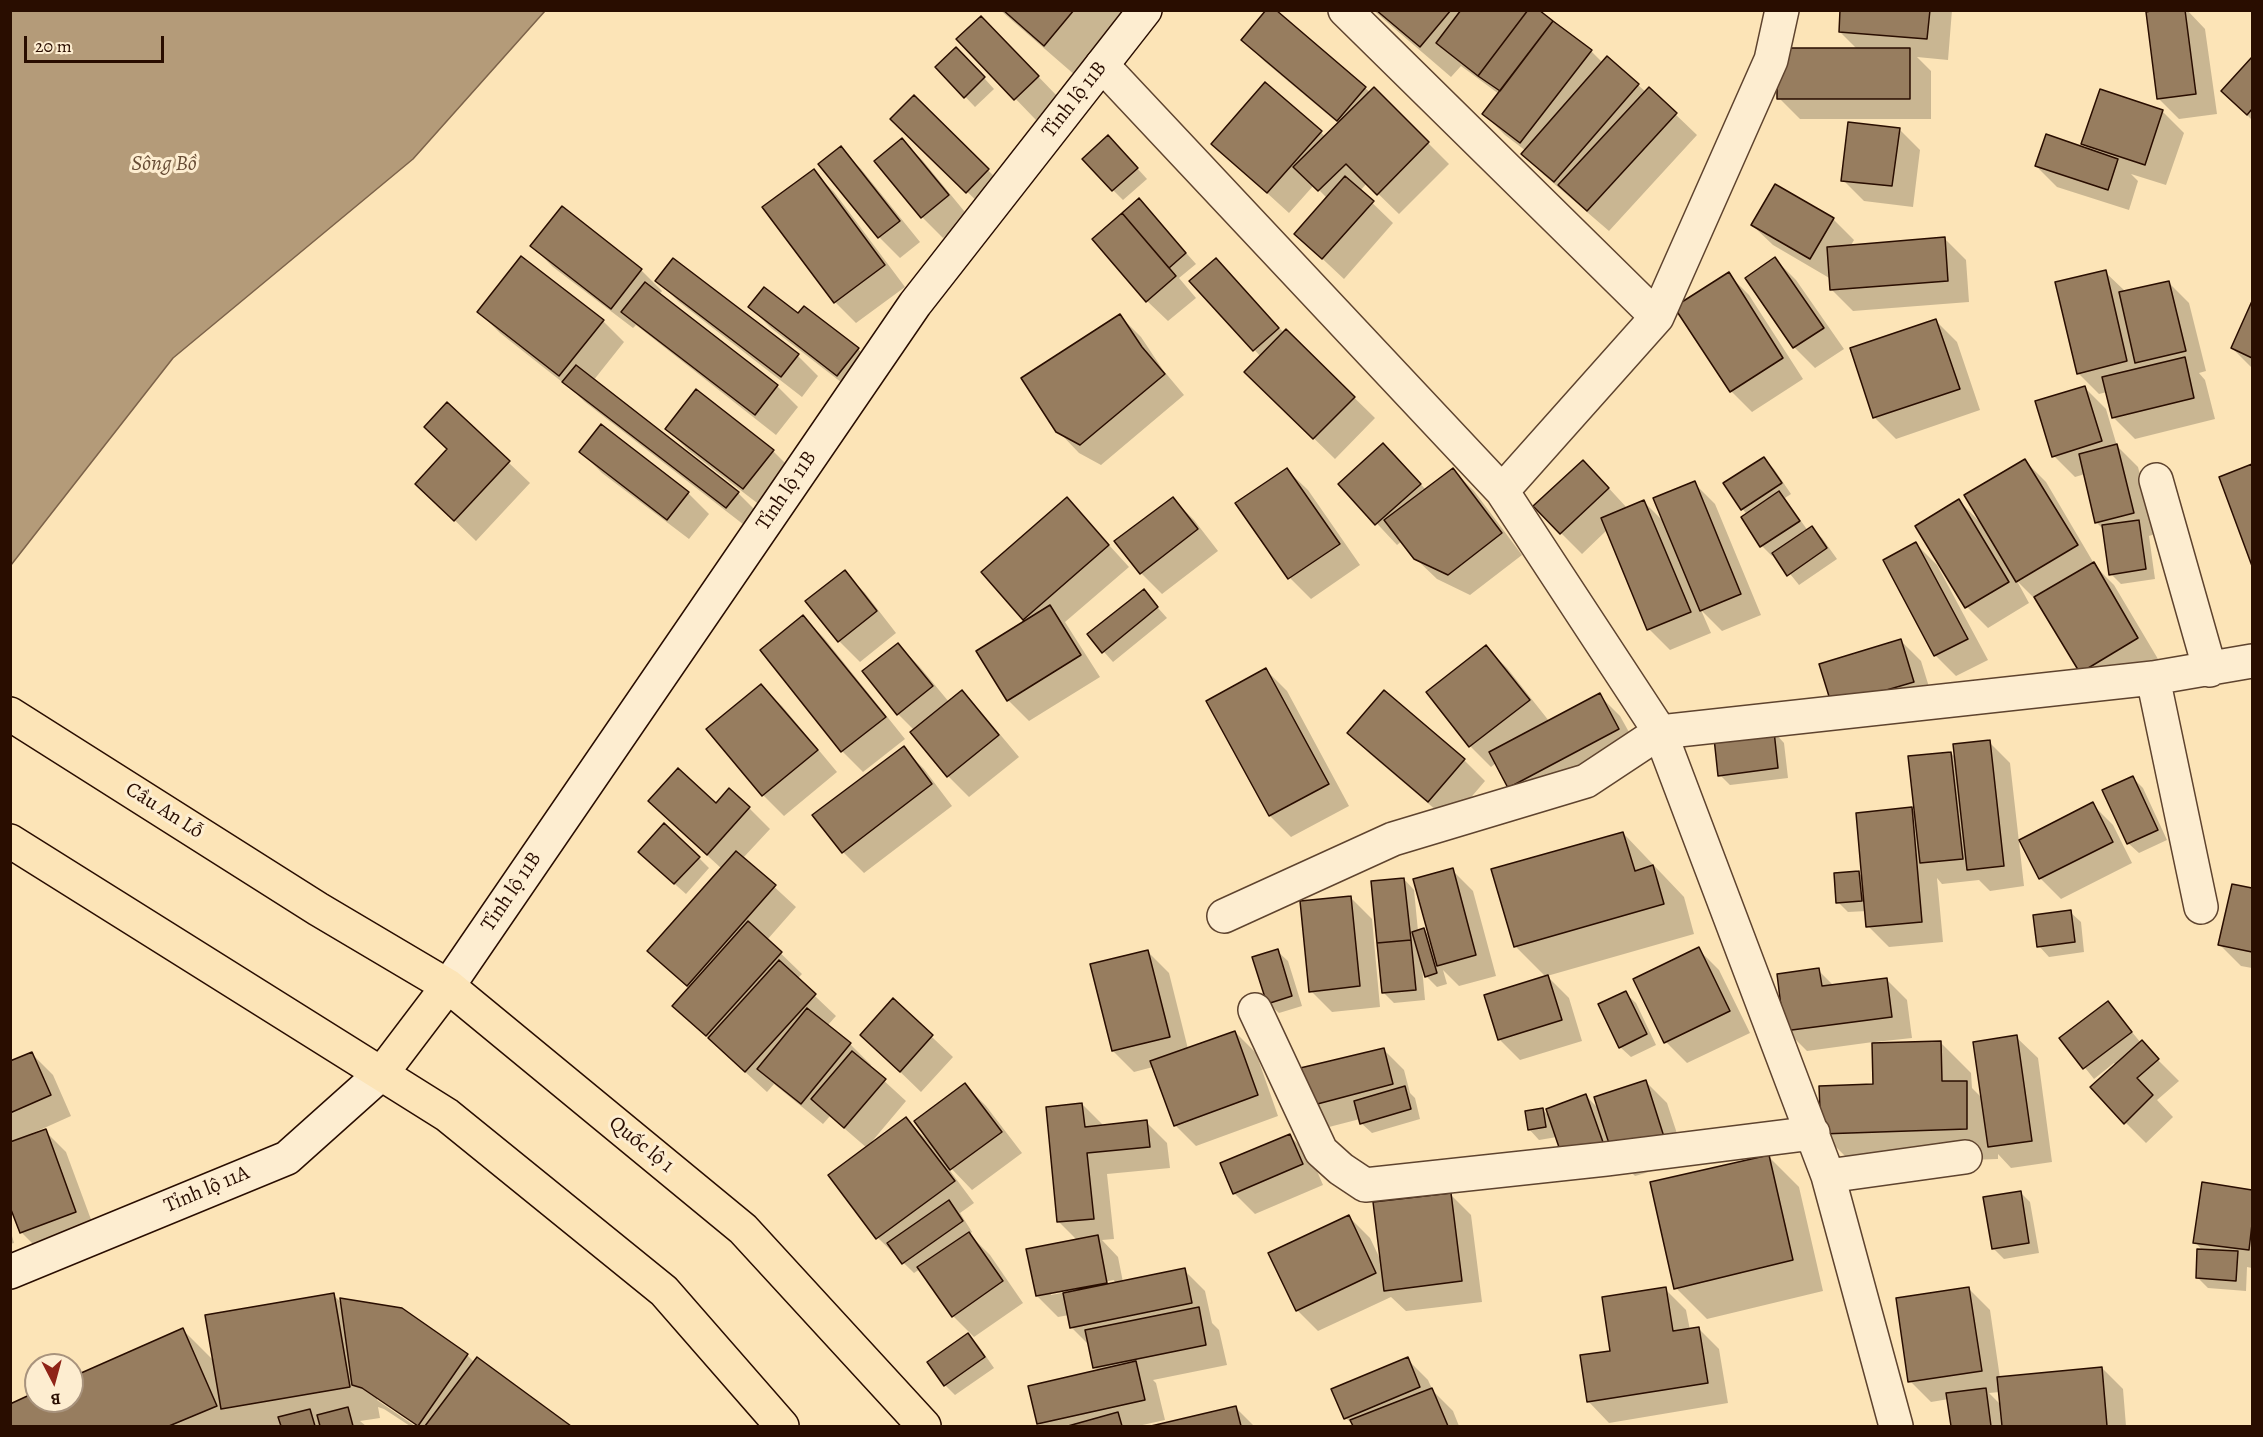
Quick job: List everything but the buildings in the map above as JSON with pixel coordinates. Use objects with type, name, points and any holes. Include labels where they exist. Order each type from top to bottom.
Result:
[{"type":"highway","name":"Cầu An Lỗ","points":[[10,714],[318,909]]},
{"type":"highway","points":[[10,841],[447,1115],[664,1291],[782,1426]]},
{"type":"highway","name":"Quốc lộ 1","points":[[318,909],[447,986],[743,1229],[924,1426]]},
{"type":"highway","points":[[382,1073],[447,986]]},
{"type":"street","name":"Tỉnh lộ 11B","points":[[447,986],[915,304],[1144,10]]},
{"type":"street","points":[[1345,10],[1656,317]]},
{"type":"street","points":[[1502,491],[1656,317],[1771,60],[1782,10]]},
{"type":"street","points":[[1102,65],[1502,491],[1660,732],[1828,1176],[1896,1426]]},
{"type":"street","points":[[2156,480],[2210,670]]},
{"type":"street","points":[[1224,916],[1393,838],[1586,781],[1660,732],[2152,678],[2253,661]]},
{"type":"street","points":[[2152,678],[2200,906]]},
{"type":"street","points":[[1256,1010],[1321,1151],[1341,1169],[1365,1185],[1594,1161],[1813,1133]]},
{"type":"street","name":"Tỉnh lộ 11A","points":[[10,1272],[286,1158],[382,1073]]},
{"type":"street","points":[[1828,1176],[1965,1157]]},
{"type":"water","name":"Sông Bồ","points":[[11,10],[545,11],[413,159],[173,358],[11,565]]}]
